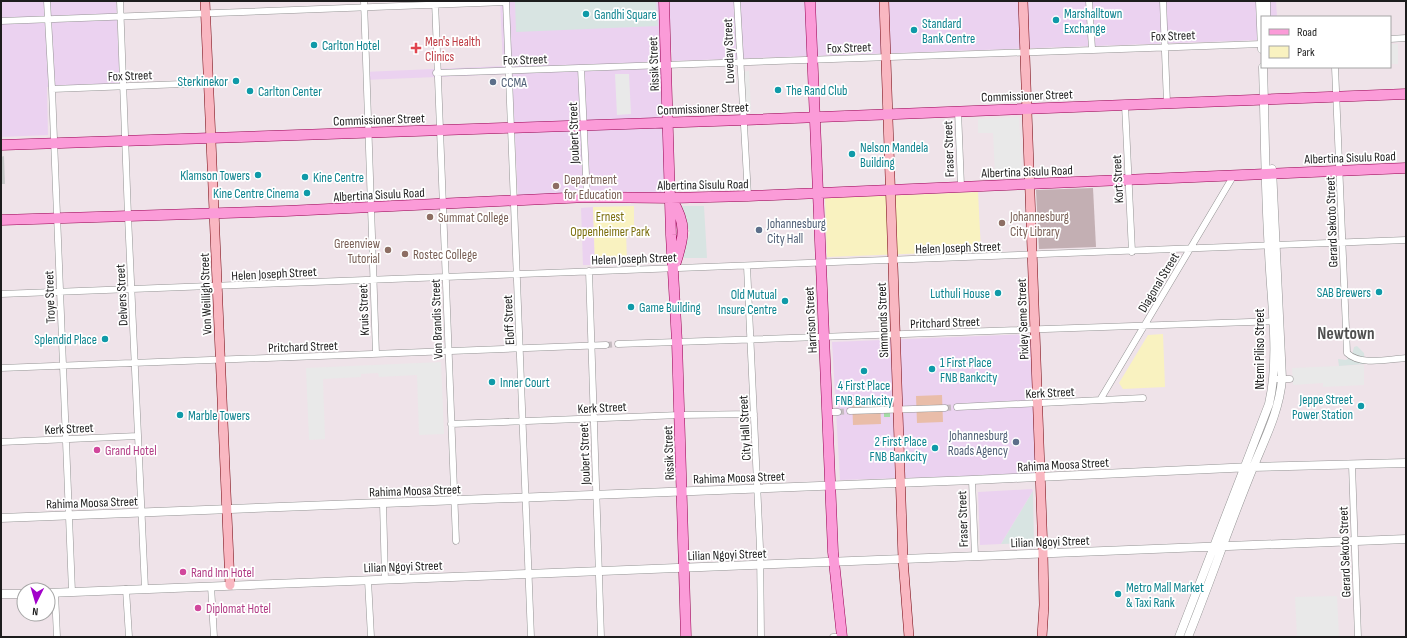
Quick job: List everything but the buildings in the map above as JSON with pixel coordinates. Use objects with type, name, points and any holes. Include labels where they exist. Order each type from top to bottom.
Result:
[{"type":"main road","name":"Von Weilligh Street","points":[[205,1],[230,585]]},
{"type":"main road","name":"Rissik Street","points":[[664,1],[680,415],[686,637]]},
{"type":"main road","name":"Harrison Street","points":[[810,1],[830,486],[834,561],[842,637]]},
{"type":"main road","name":"Simmonds Street","points":[[884,1],[903,559],[909,637]]},
{"type":"main road","name":"Pixley Seme Street","points":[[1023,1],[1031,184],[1039,477],[1043,553],[1044,605],[1042,637]]},
{"type":"main road","name":"Commissioner Street","points":[[1,145],[743,120],[1336,95],[1406,94]]},
{"type":"main road","name":"Albertina Sisulu Road","points":[[1,220],[371,207],[587,197],[671,198],[748,196],[1406,168]]},
{"type":"street","name":"Troye Street","points":[[47,1],[52,89],[72,592]]},
{"type":"street","name":"Delvers Street","points":[[120,1],[144,588]]},
{"type":"street","name":"Loveday Street","points":[[737,1],[748,196]]},
{"type":"street","points":[[1089,1],[1092,49]]},
{"type":"street","points":[[1163,1],[1167,103]]},
{"type":"street","points":[[1260,1],[1261,22]]},
{"type":"street","points":[[1266,1],[1266,16]]},
{"type":"street","points":[[1,21],[206,13],[364,4],[506,2]]},
{"type":"street","name":"Eloff Street","points":[[506,2],[531,637]]},
{"type":"street","name":"Von Brandis Street","points":[[435,3],[436,73],[443,204],[456,541]]},
{"type":"street","name":"Kruis Street","points":[[364,4],[376,354]]},
{"type":"street","points":[[1391,39],[1406,38]]},
{"type":"street","name":"Fox Street","points":[[436,73],[1165,46],[1261,44]]},
{"type":"street","name":"Joubert Street","points":[[581,68],[587,197]]},
{"type":"street","name":"Ntemi Piliso Street","points":[[1179,637],[1218,546],[1248,468],[1269,404],[1282,379],[1275,321],[1270,173],[1263,68]]},
{"type":"street","name":"Ntemi Piliso Street","points":[[1266,99],[1268,68]]},
{"type":"street","name":"Gerard Sekoto Street","points":[[1335,68],[1347,353],[1351,357],[1366,360],[1406,358]]},
{"type":"street","name":"Fox Street","points":[[52,89],[209,83]]},
{"type":"street","name":"Kort Street","points":[[1125,105],[1132,252]]},
{"type":"street","name":"Fraser Street","points":[[958,111],[961,186]]},
{"type":"street","name":"Diagonal Street","points":[[1100,400],[1234,175]]},
{"type":"street","name":"Helen Joseph Street","points":[[1,294],[217,287],[589,271],[820,264],[1406,240]]},
{"type":"street","name":"City Hall Street","points":[[747,266],[761,564],[761,637]]},
{"type":"street","name":"Joubert Street","points":[[589,271],[601,637]]},
{"type":"street","name":"Pritchard Street","points":[[618,344],[1275,321]]},
{"type":"street","name":"Pritchard Street","points":[[1,368],[520,347],[606,345]]},
{"type":"street","name":"Kerk Street","points":[[957,407],[1143,398]]},
{"type":"street","points":[[850,411],[945,408]]},
{"type":"street","points":[[827,412],[838,412]]},
{"type":"street","name":"Kerk Street","points":[[451,424],[680,415],[754,414]]},
{"type":"street","name":"Kerk Street","points":[[1,442],[138,436]]},
{"type":"street","name":"Rahima Moosa Street","points":[[1,518],[1406,463]]},
{"type":"street","name":"Gerard Sekoto Street","points":[[1352,465],[1358,637]]},
{"type":"street","name":"Fraser Street","points":[[972,480],[975,556]]},
{"type":"street","points":[[383,503],[385,579]]},
{"type":"street","name":"Lilian Ngoyi Street","points":[[56,593],[144,588],[1406,539]]},
{"type":"street","name":"Ntemi Piliso Street","points":[[1188,637],[1218,546]]},
{"type":"street","points":[[368,580],[371,637]]},
{"type":"street","points":[[211,586],[214,637]]},
{"type":"street","points":[[126,589],[128,637]]},
{"type":"street","points":[[1,594],[16,594]]},
{"type":"street","points":[[55,622],[57,637]]},
{"type":"street","points":[[833,637],[842,637]]},
{"type":"shaded area","points":[[1,1],[116,1],[120,83],[47,87],[48,135],[1,137]]},
{"type":"shaded area","points":[[500,1],[667,1],[675,195],[518,201],[512,74],[364,80],[363,72],[503,66]]},
{"type":"shaded area","name":"Gandhi Square","points":[[515,1],[656,1],[658,26],[516,32]]},
{"type":"shaded area","points":[[669,1],[1276,1],[1277,16],[1261,16],[1261,40],[672,61]]},
{"type":"shaded area","points":[[1391,44],[1398,44],[1398,64],[1391,64]]},
{"type":"shaded area","points":[[749,71],[751,110],[743,111],[741,72]]},
{"type":"shaded area","points":[[615,74],[629,74],[631,114],[617,115]]},
{"type":"shaded area","points":[[1019,117],[1022,174],[995,175],[993,133],[978,133],[978,119]]},
{"type":"shaded area","points":[[4,156],[5,184],[1,184],[1,157]]},
{"type":"shaded area","points":[[1093,188],[1096,247],[1039,249],[1036,190]]},
{"type":"shaded area","points":[[679,206],[704,206],[707,258],[681,258],[690,233]]},
{"type":"shaded area","points":[[593,207],[595,265],[583,265],[581,208]]},
{"type":"shaded area","points":[[1032,334],[1036,474],[840,480],[832,342]]},
{"type":"shaded area","points":[[1357,346],[1364,353],[1365,364],[1339,366],[1338,359],[1346,360],[1352,355],[1354,347]]},
{"type":"shaded area","points":[[441,362],[444,434],[419,435],[417,375],[379,377],[378,373],[361,374],[361,377],[323,379],[325,439],[309,440],[306,368]]},
{"type":"shaded area","points":[[1364,365],[1364,385],[1323,387],[1323,383],[1293,385],[1292,368]]},
{"type":"shaded area","points":[[942,395],[943,422],[917,423],[916,396]]},
{"type":"shaded area","points":[[880,397],[881,424],[853,425],[852,398]]},
{"type":"shaded area","points":[[884,401],[890,401],[890,417],[884,417]]},
{"type":"shaded area","points":[[1032,489],[1033,491],[1001,544],[980,545],[978,492]]},
{"type":"shaded area","points":[[1033,491],[1034,543],[1001,544]]},
{"type":"shaded area","points":[[1337,596],[1339,637],[1297,637],[1295,597]]},
{"type":"green space","points":[[978,192],[981,251],[827,257],[825,198]]},
{"type":"green space","name":"Ernest Oppenheimer Park","points":[[634,206],[634,228],[626,231],[627,263],[595,265],[593,207]]},
{"type":"green space","points":[[1163,334],[1165,387],[1123,389],[1119,383],[1148,335]]},
{"type":"tunnel","points":[[606,345],[618,344]]},
{"type":"tunnel","points":[[945,408],[957,407]]},
{"type":"tunnel","points":[[838,412],[850,411]]},
{"type":"place","name":"Gandhi Square","points":[[586,14]]},
{"type":"place","name":"Marshalltown Exchange","points":[[1056,20]]},
{"type":"place","name":"Standard Bank Centre","points":[[914,30]]},
{"type":"place","name":"Carlton Hotel","points":[[314,45]]},
{"type":"place","name":"Men's Health Clinics","points":[[416,48]]},
{"type":"place","name":"Sterkinekor","points":[[236,81]]},
{"type":"place","name":"CCMA","points":[[493,82]]},
{"type":"place","name":"The Rand Club","points":[[778,90]]},
{"type":"place","name":"Carlton Center","points":[[250,91]]},
{"type":"place","name":"Nelson Mandela Building","points":[[852,154]]},
{"type":"place","name":"Klamson Towers","points":[[258,175]]},
{"type":"place","name":"Kine Centre","points":[[305,177]]},
{"type":"place","name":"Department for Education","points":[[556,186]]},
{"type":"place","name":"Kine Centre Cinema","points":[[307,193]]},
{"type":"place","name":"Summat College","points":[[430,217]]},
{"type":"place","name":"Johannesburg City Library","points":[[1002,223]]},
{"type":"place","name":"Johannesburg City Hall","points":[[759,230]]},
{"type":"place","name":"Greenview Tutorial","points":[[388,250]]},
{"type":"place","name":"Rostec College","points":[[405,254]]},
{"type":"place","name":"SAB Brewers","points":[[1379,292]]},
{"type":"place","name":"Luthuli House","points":[[998,293]]},
{"type":"place","name":"Old Mutual Insure Centre","points":[[785,301]]},
{"type":"place","name":"Game Building","points":[[631,307]]},
{"type":"place","name":"Splendid Place","points":[[105,339]]},
{"type":"place","name":"1 First Place FNB Bankcity","points":[[932,369]]},
{"type":"place","name":"4 First Place FNB Bankcity","points":[[864,371]]},
{"type":"place","name":"Inner Court","points":[[492,382]]},
{"type":"place","name":"Jeppe Street Power Station","points":[[1361,406]]},
{"type":"place","name":"Marble Towers","points":[[180,415]]},
{"type":"place","name":"Johannesburg Roads Agency","points":[[1016,442]]},
{"type":"place","name":"2 First Place FNB Bankcity","points":[[935,448]]},
{"type":"place","name":"Grand Hotel","points":[[97,450]]},
{"type":"place","name":"Rand Inn Hotel","points":[[183,572]]},
{"type":"place","name":"Metro Mall Market & Taxi Rank","points":[[1118,594]]},
{"type":"place","name":"Diplomat Hotel","points":[[198,608]]},
{"type":"district","name":"Newtown","points":[[1346,333]]}]
